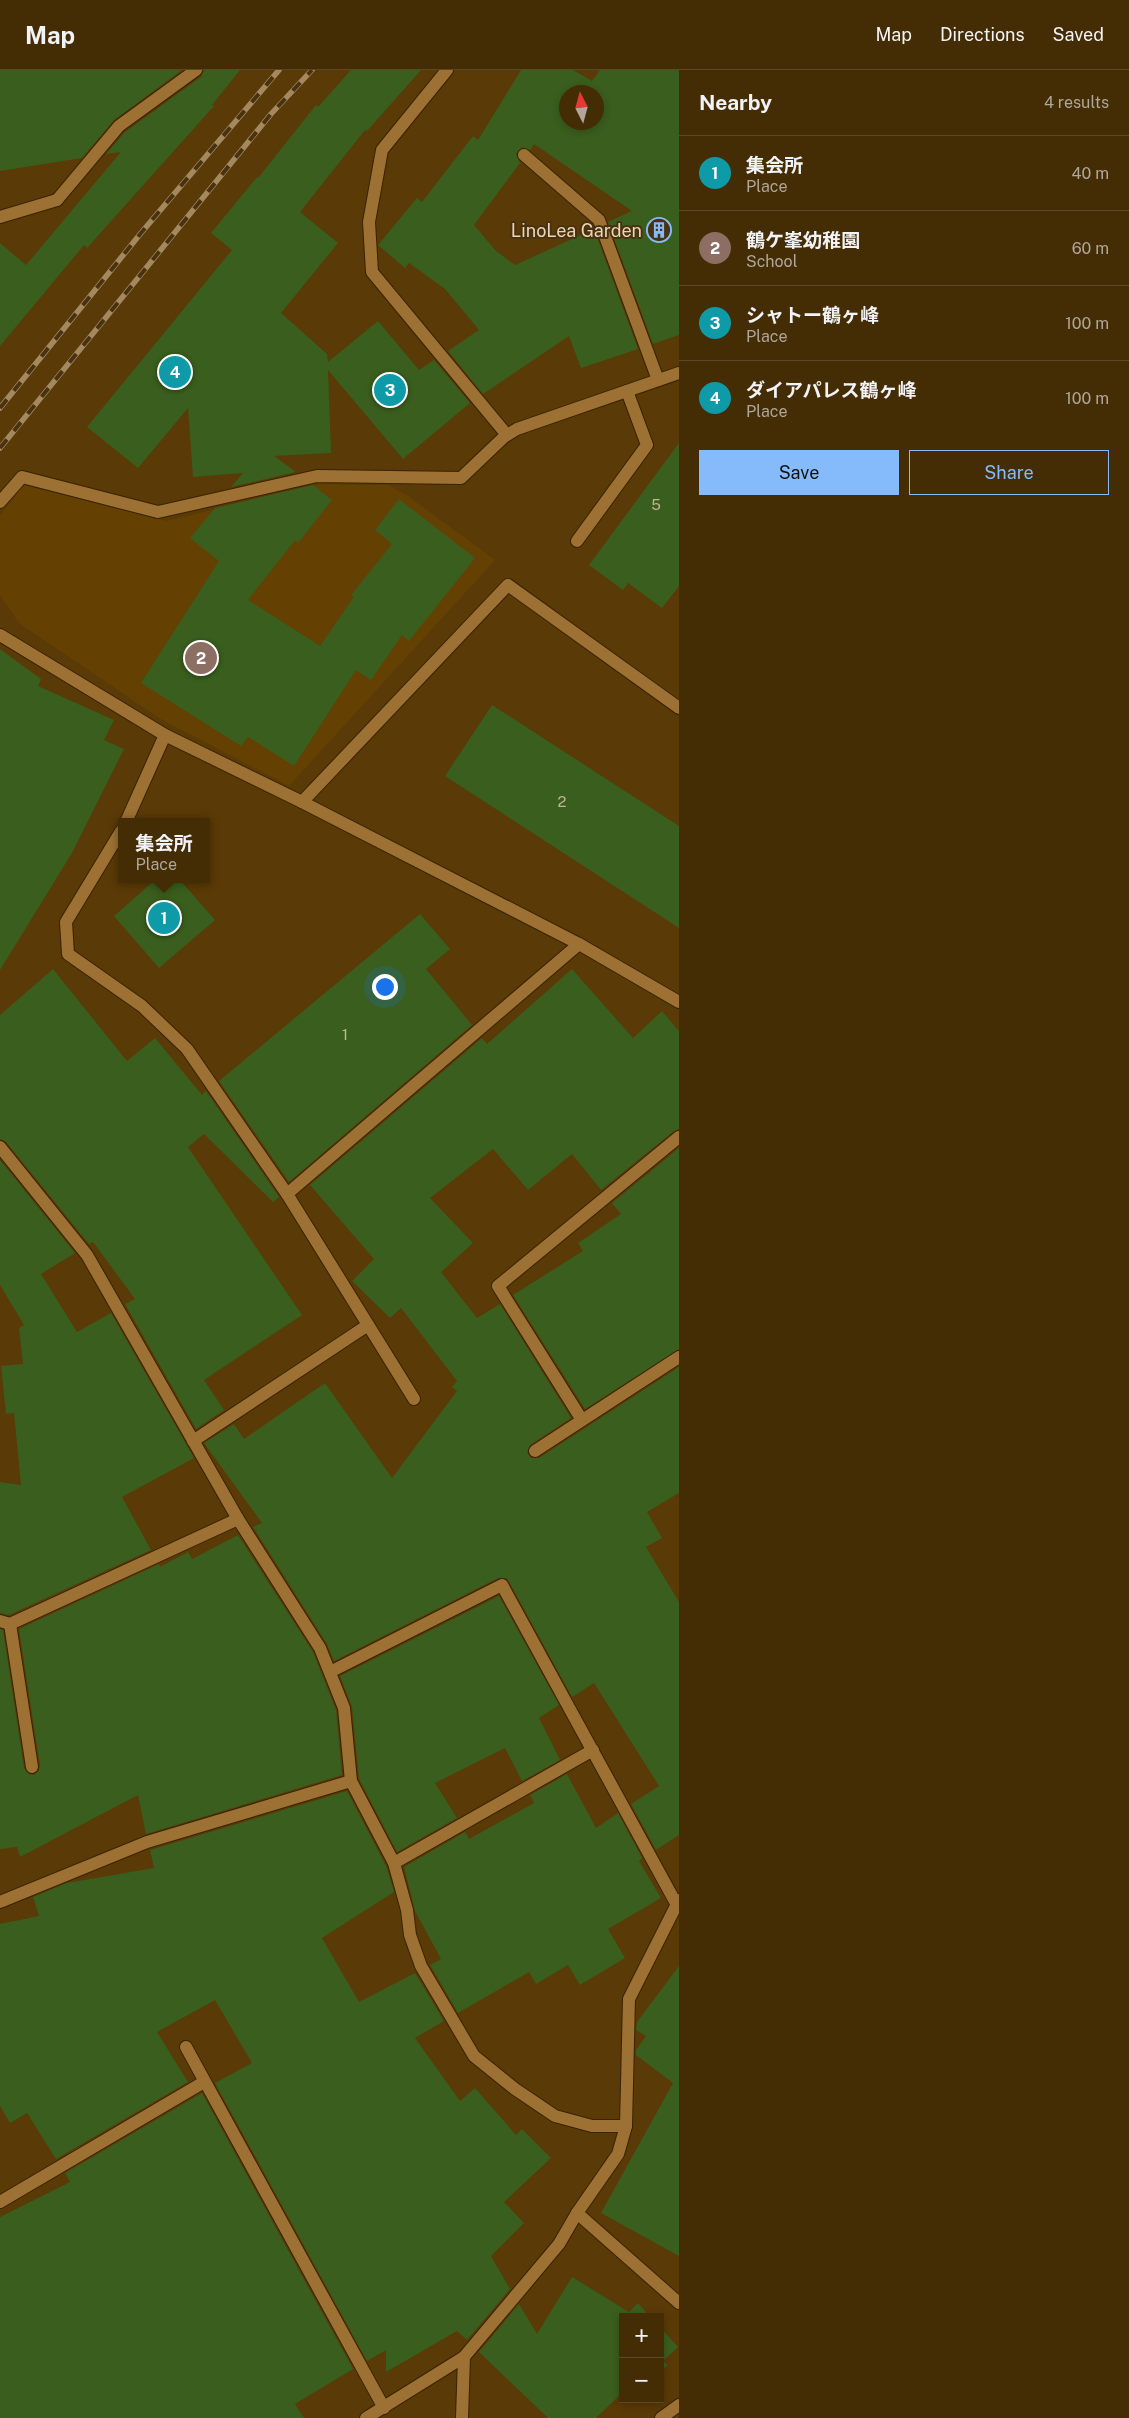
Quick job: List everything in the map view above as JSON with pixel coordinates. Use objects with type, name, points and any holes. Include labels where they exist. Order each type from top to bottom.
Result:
[{"type":"street","points":[[0,218],[57,200],[119,126],[196,70]]},
{"type":"street","points":[[447,70],[382,150],[369,222],[372,272],[507,435]]},
{"type":"street","points":[[524,155],[599,220],[658,380]]},
{"type":"street","points":[[0,502],[22,477],[158,512],[317,476],[461,478],[507,435],[517,429],[679,374]]},
{"type":"street","points":[[577,541],[647,445],[627,391]]},
{"type":"street","points":[[302,802],[508,585],[677,701]]},
{"type":"street","points":[[0,635],[165,735],[302,802],[579,944],[679,1002]]},
{"type":"street","points":[[128,818],[165,735]]},
{"type":"street","points":[[118,838],[66,922],[68,954],[142,1006],[187,1049],[287,1194],[414,1399]]},
{"type":"street","points":[[287,1194],[579,944]]},
{"type":"street","points":[[582,1420],[498,1286],[679,1136]]},
{"type":"street","points":[[0,1147],[87,1254],[238,1519],[320,1648],[344,1708],[351,1781],[394,1863],[407,1910],[410,1935],[421,1966],[474,2056],[515,2089],[555,2116],[592,2126],[626,2126]]},
{"type":"street","points":[[194,1441],[368,1325]]},
{"type":"street","points":[[535,1451],[679,1357]]},
{"type":"street","points":[[32,1767],[5,1623],[238,1519]]},
{"type":"street","points":[[330,1672],[502,1584],[676,1907],[679,1929]]},
{"type":"street","points":[[394,1863],[593,1750]]},
{"type":"street","points":[[0,1902],[147,1842],[351,1781]]},
{"type":"street","points":[[366,2418],[464,2357],[559,2244],[577,2213],[618,2154],[626,2126],[629,1999],[676,1907]]},
{"type":"street","points":[[186,2047],[384,2408]]},
{"type":"street","points":[[0,2202],[204,2082]]},
{"type":"street","points":[[577,2213],[679,2303]]},
{"type":"street","points":[[462,2418],[464,2357]]},
{"type":"street","points":[[661,2418],[679,2405]]},
{"type":"shaded area","points":[[318,484],[388,485],[408,496],[495,560],[289,786],[159,718],[19,623],[0,595],[0,516],[23,485],[167,521]]},
{"type":"building","points":[[0,70],[182,70],[114,120],[82,158],[0,171]]},
{"type":"building","points":[[204,70],[240,70],[212,105],[214,106],[87,248],[84,245],[0,346],[0,243],[26,265],[121,152],[106,154],[125,132],[201,77]]},
{"type":"building","points":[[351,70],[421,70],[367,131],[365,130],[300,212],[338,243],[281,313],[327,354],[328,362],[378,321],[419,370],[434,360],[470,403],[403,459],[328,370],[331,453],[274,456],[296,472],[231,487],[243,473],[193,477],[188,408],[138,468],[87,427],[232,250],[211,233],[316,105],[318,107]]},
{"type":"building","points":[[521,70],[573,70],[592,81],[600,70],[679,70],[679,335],[653,344],[608,222],[632,211],[534,144],[530,150],[522,147],[516,154],[520,163],[474,225],[496,251],[515,265],[594,229],[638,349],[581,368],[569,336],[483,394],[448,351],[479,330],[445,289],[409,263],[405,268],[378,245],[417,198],[422,202],[473,136],[478,140]]},
{"type":"building","points":[[679,443],[679,586],[662,608],[628,583],[623,590],[589,565]]},
{"type":"building","points":[[313,485],[332,500],[298,543],[295,540],[248,600],[320,646],[354,597],[351,595],[392,544],[375,530],[399,499],[475,558],[409,641],[402,635],[371,680],[356,670],[294,766],[248,737],[241,746],[141,683],[219,561],[190,538],[215,508]]},
{"type":"building","points":[[0,649],[41,679],[38,686],[114,720],[104,740],[124,749],[72,853],[0,970]]},
{"type":"building","points":[[492,705],[679,826],[679,928],[445,776]]},
{"type":"building","points":[[151,883],[183,883],[215,920],[159,968],[114,916]]},
{"type":"building","points":[[420,914],[450,949],[426,969],[472,1025],[289,1182],[219,1081]]},
{"type":"building","points":[[53,969],[127,1061],[155,1038],[202,1095],[206,1091],[279,1197],[273,1202],[204,1134],[188,1147],[302,1315],[204,1380],[224,1410],[196,1429],[125,1304],[135,1299],[93,1242],[89,1244],[6,1142],[0,1139],[0,1015]]},
{"type":"building","points":[[572,969],[633,1038],[662,1011],[679,1031],[679,1129],[674,1131],[601,1190],[572,1154],[528,1190],[493,1149],[430,1198],[473,1243],[441,1272],[477,1318],[500,1304],[571,1418],[530,1445],[527,1452],[531,1458],[539,1458],[679,1367],[679,1493],[647,1512],[662,1538],[646,1547],[679,1602],[679,1835],[656,1850],[631,1804],[659,1786],[594,1683],[572,1697],[507,1578],[498,1578],[334,1661],[327,1644],[253,1527],[262,1523],[204,1443],[234,1424],[244,1439],[325,1383],[392,1478],[457,1391],[452,1387],[457,1381],[401,1308],[390,1318],[352,1281],[374,1259],[310,1185],[482,1038],[487,1044]]},
{"type":"building","points":[[679,1148],[679,1349],[585,1409],[513,1295],[583,1251],[578,1243],[621,1214],[612,1203]]},
{"type":"building","points":[[0,1160],[75,1253],[41,1274],[77,1332],[111,1313],[194,1458],[122,1497],[151,1550],[9,1615],[0,1613],[0,1482],[21,1485],[14,1413],[6,1414],[1,1366],[23,1364],[19,1328],[24,1325],[0,1285]]},
{"type":"building","points":[[238,1535],[313,1652],[336,1710],[342,1775],[146,1834],[138,1795],[20,1857],[17,1847],[0,1849],[0,1629],[3,1630],[24,1768],[29,1774],[34,1775],[40,1766],[19,1629],[159,1564],[160,1567],[188,1552],[192,1559]]},
{"type":"building","points":[[499,1596],[559,1705],[539,1718],[560,1760],[522,1781],[505,1748],[435,1783],[457,1818],[397,1852],[359,1779],[352,1707],[340,1676]]},
{"type":"building","points":[[567,1774],[596,1828],[618,1813],[642,1858],[639,1861],[661,1898],[608,1929],[625,1958],[580,1985],[568,1965],[536,1984],[529,1972],[458,2013],[430,1965],[441,1959],[415,1911],[404,1867],[465,1832],[469,1839],[534,1803],[530,1795]]},
{"type":"building","points":[[347,1791],[386,1866],[394,1892],[322,1938],[359,2002],[415,1973],[444,2021],[415,2038],[460,2101],[475,2088],[516,2135],[522,2129],[551,2158],[504,2202],[524,2223],[491,2256],[510,2289],[467,2340],[457,2331],[386,2372],[386,2350],[367,2361],[215,2083],[252,2063],[215,2000],[157,2032],[188,2082],[56,2159],[27,2113],[10,2123],[0,2106],[0,1924],[39,1916],[33,1897],[67,1883],[154,1868],[150,1850]]},
{"type":"building","points":[[679,1966],[679,2256],[601,2213],[673,2083],[636,2055],[636,2050],[646,2036],[636,2030],[637,2022]]},
{"type":"building","points":[[202,2093],[353,2369],[295,2404],[304,2418],[0,2418],[0,2217],[70,2182],[65,2173]]},
{"type":"building","points":[[572,2277],[629,2312],[638,2303],[647,2313],[619,2313],[619,2396],[596,2418],[548,2418],[479,2352],[519,2304],[537,2334]]},
{"type":"building","points":[[664,2331],[678,2347],[664,2360]]},
{"type":"railway","points":[[0,408],[141,233],[279,70]]},
{"type":"railway","points":[[0,448],[271,114],[312,70]]},
{"type":"place","name":"LinoLea Garden","points":[[659,230]]},
{"type":"place","name":"ダイアパレス鶴ヶ峰","points":[[175,372]]},
{"type":"place","name":"シャトー鶴ヶ峰","points":[[390,390]]},
{"type":"place","name":"鶴ケ峯幼稚園","points":[[201,658]]},
{"type":"place","name":"集会所","points":[[164,918]]}]
